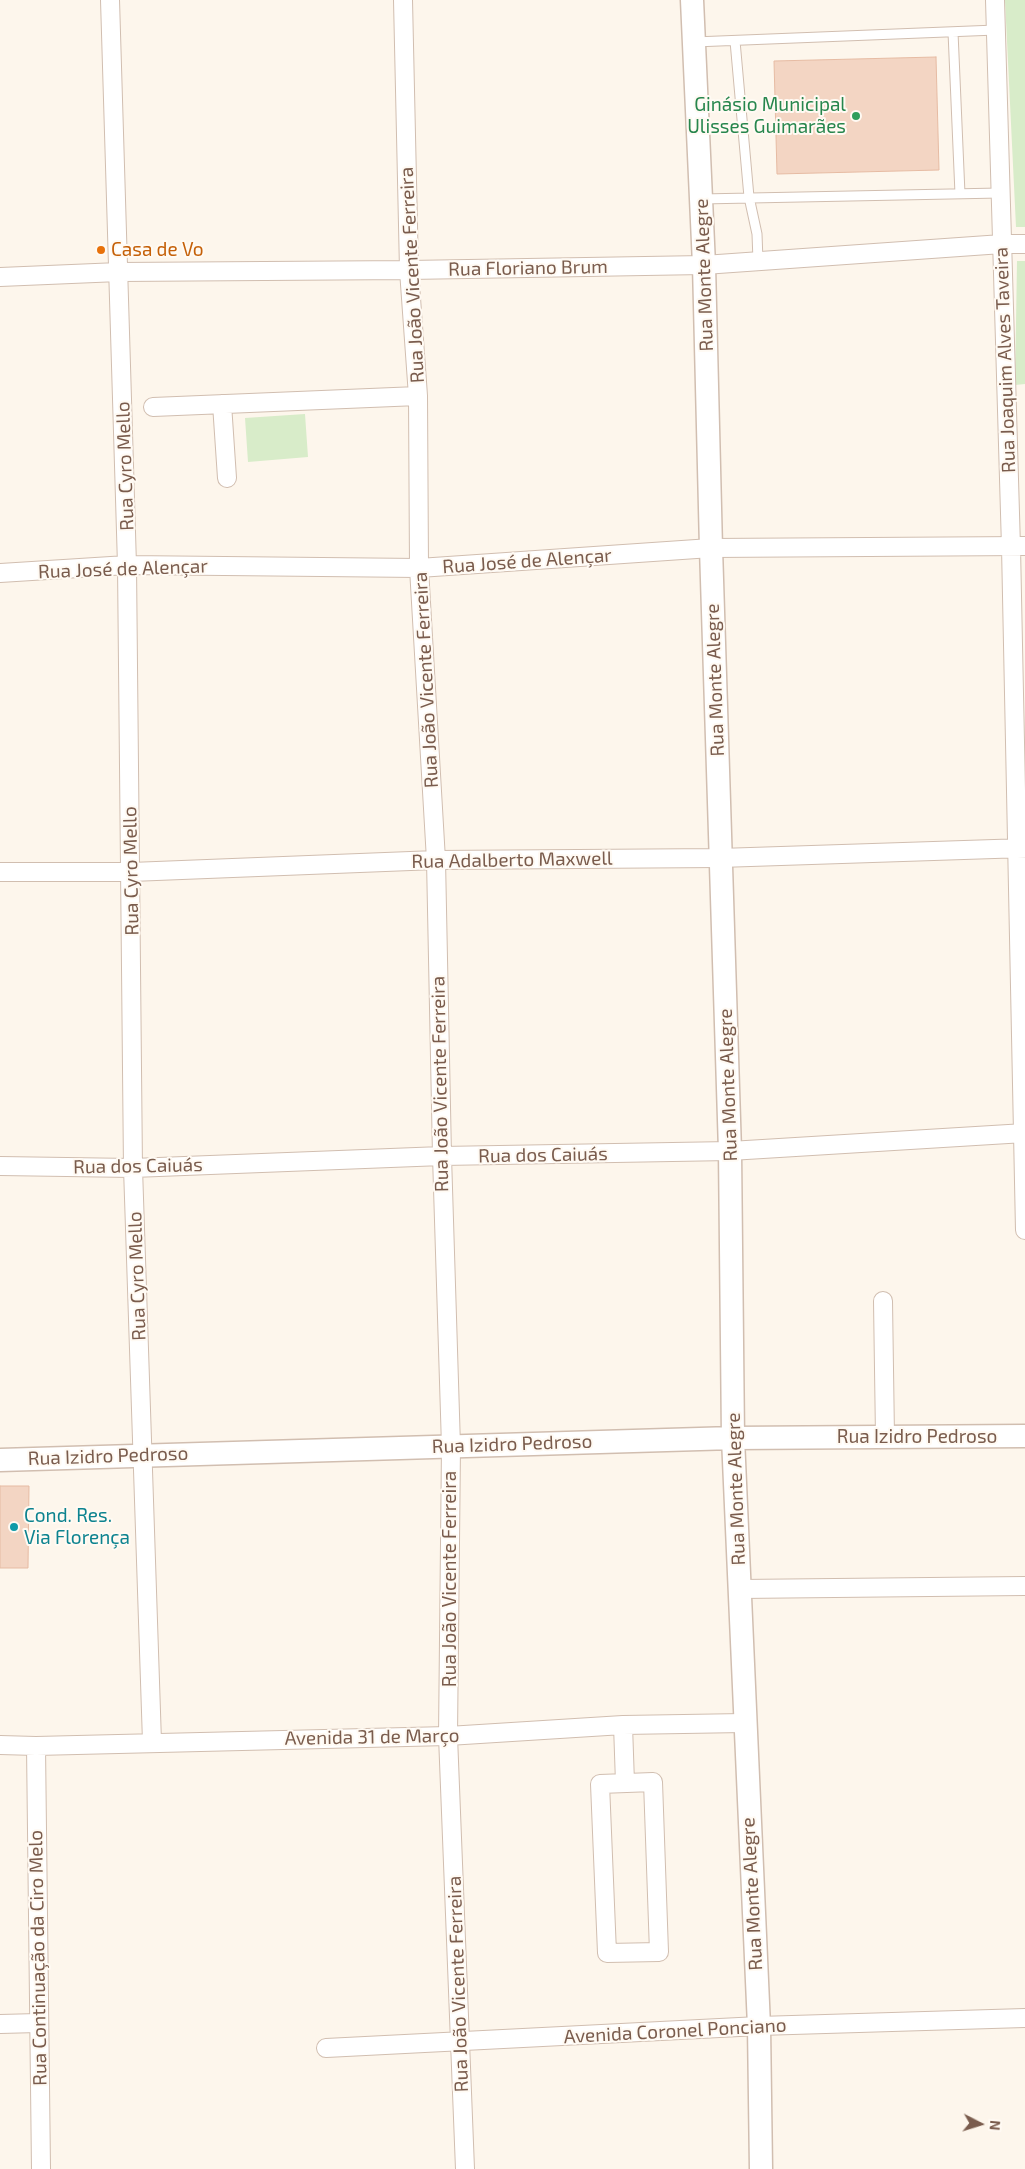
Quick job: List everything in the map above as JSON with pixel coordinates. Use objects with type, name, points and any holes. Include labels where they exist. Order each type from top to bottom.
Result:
[{"type":"street","name":"Rua Cyro Mello","points":[[110,0],[127,565],[133,1168],[152,1742]]},
{"type":"street","name":"Rua João Vicente Ferreira","points":[[403,0],[409,270],[418,396],[419,568],[436,860],[442,1156],[451,1446],[448,1736],[465,2169]]},
{"type":"street","name":"Rua Monte Alegre","points":[[692,0],[704,264],[730,1152],[733,1438],[758,2026],[762,2169]]},
{"type":"street","name":"Rua Joaquim Alves Taveira","points":[[995,0],[1002,244],[1018,546],[1025,1230]]},
{"type":"street","name":"Rua Floriano Brum","points":[[0,277],[119,272],[409,270],[704,264],[1025,244]]},
{"type":"street","points":[[153,407],[418,396]]},
{"type":"street","points":[[222,404],[227,478]]},
{"type":"street","name":"Rua José de Alençar","points":[[0,573],[127,565],[419,568],[711,548],[1018,546]]},
{"type":"street","name":"Rua Adalberto Maxwell","points":[[0,872],[131,872],[436,860],[720,858],[1022,848]]},
{"type":"street","name":"Rua dos Caiuás","points":[[0,1166],[133,1168],[442,1156],[730,1152],[1024,1133]]},
{"type":"street","points":[[883,1301],[885,1437]]},
{"type":"street","name":"Rua Izidro Pedroso","points":[[0,1460],[142,1454],[733,1438],[1025,1436]]},
{"type":"street","points":[[740,1589],[1025,1586]]},
{"type":"street","name":"Avenida 31 de Março","points":[[0,1745],[36,1746],[448,1736],[623,1725],[744,1723]]},
{"type":"street","points":[[623,1725],[625,1783]]},
{"type":"street","name":"Rua Continuação da Ciro Melo","points":[[36,1746],[41,2169]]},
{"type":"street","points":[[652,1782],[659,1952],[607,1954],[600,1784],[625,1783],[652,1782]]},
{"type":"street","name":"Avenida Coronel Ponciano","points":[[326,2048],[758,2026],[1025,2018]]},
{"type":"street","points":[[0,2024],[38,2023]]},
{"type":"lane","points":[[694,42],[996,30]]},
{"type":"lane","points":[[953,32],[960,194]]},
{"type":"lane","points":[[735,41],[749,197],[757,234],[758,261]]},
{"type":"lane","points":[[701,199],[1000,193]]},
{"type":"green space","points":[[1005,0],[1025,0],[1025,227],[1016,227]]},
{"type":"green space","points":[[1017,261],[1025,261],[1025,384],[1015,385]]},
{"type":"green space","points":[[305,414],[308,457],[248,462],[245,418]]},
{"type":"building","name":"Ginásio Municipal Ulisses Guimarães","points":[[936,57],[939,170],[777,174],[774,61]]},
{"type":"building","name":"Cond. Res. Via Florença","points":[[0,1486],[29,1486],[28,1568],[0,1568]]},
{"type":"place","name":"Ginásio Municipal Ulisses Guimarães","points":[[856,116]]},
{"type":"place","name":"Casa de Vo","points":[[101,250]]},
{"type":"place","name":"Cond. Res. Via Florença","points":[[14,1527]]}]
